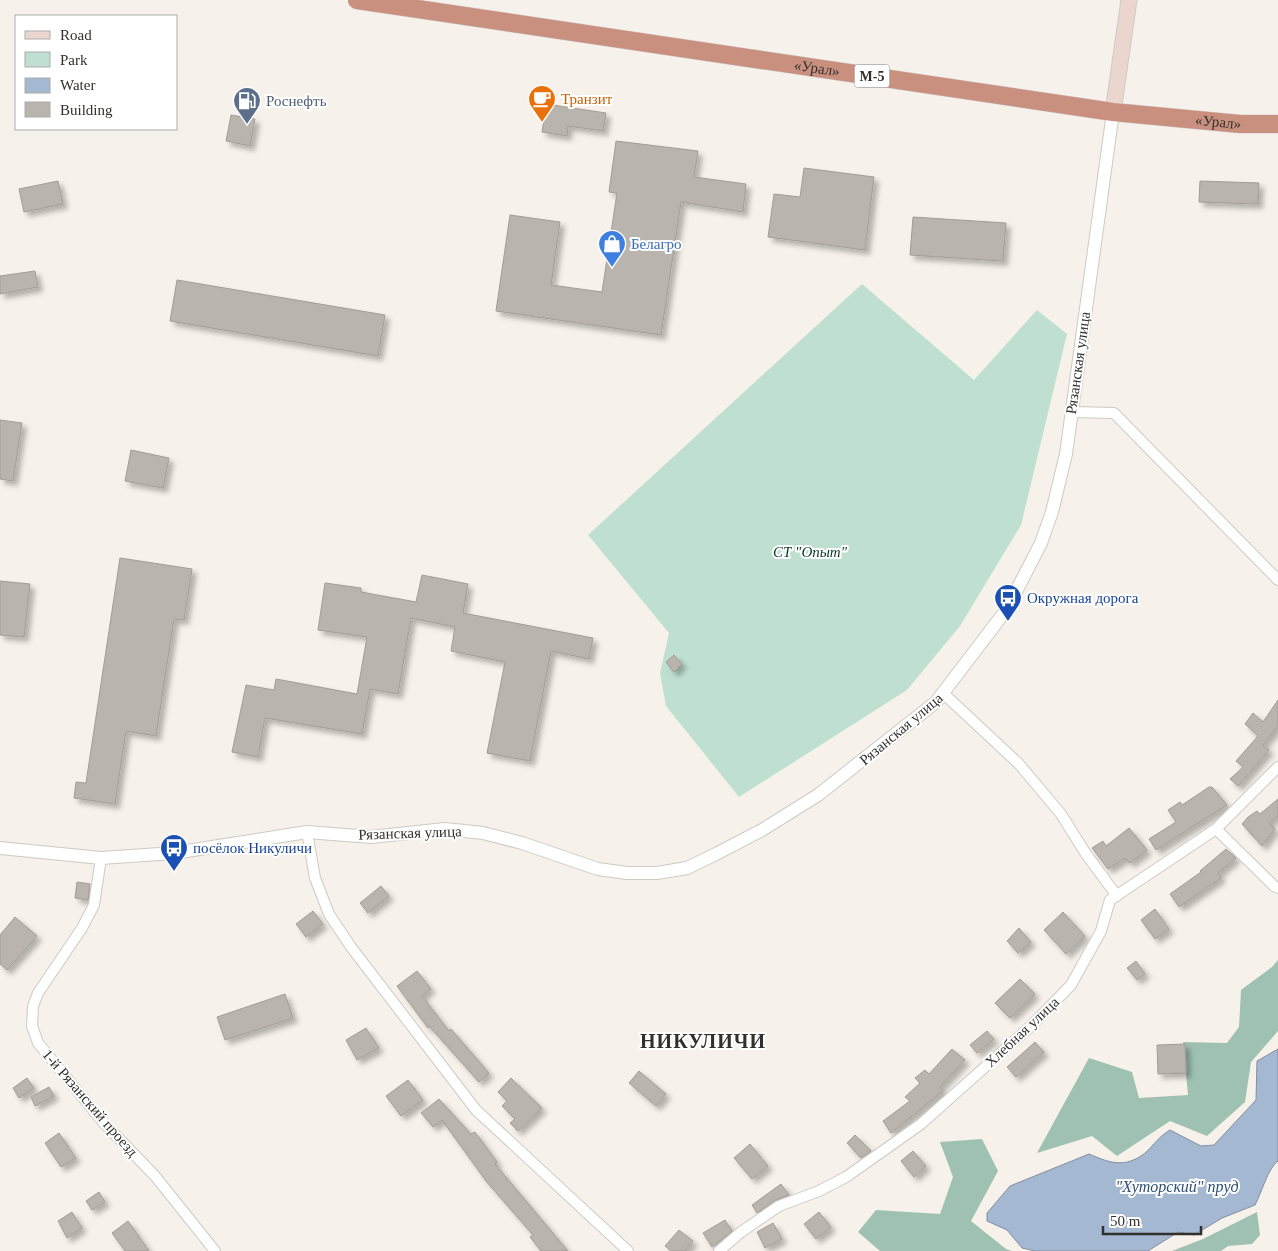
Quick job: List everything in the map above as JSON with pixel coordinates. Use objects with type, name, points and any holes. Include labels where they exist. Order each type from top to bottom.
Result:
[{"type":"highway","name":"«Урал»","points":[[357,0],[1113,112],[1240,124],[1278,124]]},
{"type":"main road","points":[[1113,112],[1129,0]]},
{"type":"street","name":"Рязанская улица","points":[[0,848],[101,858],[174,853],[307,832],[371,837],[445,829],[484,833],[522,843],[598,869],[627,873],[657,873],[687,868],[762,830],[818,795],[926,711],[943,693],[1007,609],[1041,543],[1052,512],[1064,464],[1113,112]]},
{"type":"street","points":[[1072,412],[1114,413],[1278,580]]},
{"type":"street","points":[[943,693],[981,727],[1037,786],[1061,814],[1086,854],[1117,896]]},
{"type":"street","name":"Хлебная улица","points":[[719,1251],[741,1232],[779,1206],[839,1180],[921,1124],[1031,1026],[1071,985],[1101,930],[1110,900],[1216,829],[1278,768]]},
{"type":"street","points":[[1216,829],[1278,888]]},
{"type":"street","points":[[307,832],[315,878],[329,914],[351,947],[476,1110],[628,1251]]},
{"type":"street","name":"1-й Рязанский проезд","points":[[101,858],[94,905],[82,928],[38,993],[33,1006],[32,1026],[38,1043],[103,1122],[155,1176],[215,1251]]},
{"type":"green space","name":"СТ \"Опыт\"","points":[[862,284],[974,380],[1037,310],[1067,334],[1021,525],[960,626],[907,690],[739,797],[666,706],[660,673],[669,633],[588,535]]},
{"type":"green space","points":[[1278,960],[1278,1031],[1251,1062],[1245,1102],[1207,1136],[1170,1121],[1117,1156],[1092,1136],[1037,1153],[1089,1058],[1132,1072],[1139,1098],[1188,1095],[1183,1042],[1227,1043],[1239,1027],[1241,990],[1272,967]]},
{"type":"green space","points":[[982,1139],[998,1171],[971,1221],[1006,1249],[1012,1251],[880,1251],[858,1232],[876,1210],[940,1214],[953,1177],[940,1142]]},
{"type":"green space","points":[[1257,1212],[1260,1235],[1252,1244],[1228,1246],[1221,1251],[1172,1251],[1203,1239]]},
{"type":"water","name":"\"Хуторский\" пруд","points":[[1278,1049],[1278,1161],[1274,1164],[1268,1175],[1255,1205],[1222,1218],[1194,1235],[1178,1232],[1148,1251],[1035,1251],[1022,1248],[1007,1230],[987,1221],[987,1213],[1010,1186],[1089,1154],[1109,1161],[1128,1162],[1145,1153],[1170,1130],[1201,1146],[1214,1145],[1256,1100],[1257,1061]]},
{"type":"building","points":[[546,104],[606,113],[603,131],[568,126],[567,136],[542,132]]},
{"type":"building","points":[[231,115],[255,119],[250,146],[226,141]]},
{"type":"building","points":[[616,141],[698,151],[694,177],[746,184],[743,212],[681,202],[661,335],[496,311],[510,215],[560,222],[551,285],[602,292],[617,193],[609,192]]},
{"type":"building","points":[[804,168],[874,177],[865,250],[768,237],[774,194],[800,197]]},
{"type":"building","points":[[58,181],[63,204],[24,212],[19,189]]},
{"type":"building","points":[[1200,181],[1259,183],[1258,204],[1199,202]]},
{"type":"building","points":[[913,217],[1006,223],[1003,261],[910,255]]},
{"type":"building","points":[[35,271],[38,287],[0,294],[0,276]]},
{"type":"building","points":[[177,280],[385,315],[378,356],[170,321]]},
{"type":"building","points":[[0,420],[22,423],[13,481],[0,479]]},
{"type":"building","points":[[131,450],[169,458],[163,488],[125,481]]},
{"type":"building","points":[[120,558],[192,569],[184,620],[174,619],[156,736],[126,731],[115,804],[74,798],[76,782],[86,783]]},
{"type":"building","points":[[422,575],[468,584],[463,613],[593,638],[589,659],[551,651],[530,761],[487,753],[505,662],[451,651],[455,627],[411,618],[398,694],[370,689],[362,734],[265,718],[258,757],[232,752],[246,685],[274,690],[276,679],[357,694],[367,637],[318,630],[325,583],[361,588],[361,592],[416,602]]},
{"type":"building","points":[[0,581],[30,584],[24,637],[0,635]]},
{"type":"building","points":[[674,655],[682,664],[674,672],[666,662]]},
{"type":"building","points":[[1278,700],[1278,726],[1263,745],[1269,750],[1238,786],[1230,779],[1243,767],[1236,761],[1258,736],[1245,724],[1253,713],[1263,722]]},
{"type":"building","points":[[1209,787],[1212,787],[1227,805],[1156,850],[1149,839],[1176,822],[1168,810],[1180,802],[1182,805]]},
{"type":"building","points":[[1278,799],[1278,816],[1269,823],[1275,829],[1262,846],[1242,824],[1248,817],[1257,811],[1260,814]]},
{"type":"building","points":[[1129,828],[1147,850],[1130,863],[1125,858],[1108,869],[1092,848],[1103,841],[1106,846]]},
{"type":"building","points":[[1226,849],[1236,858],[1218,873],[1221,878],[1179,907],[1170,894],[1201,872]]},
{"type":"building","points":[[77,882],[90,884],[88,900],[75,898]]},
{"type":"building","points":[[381,886],[389,896],[368,913],[360,903]]},
{"type":"building","points":[[1155,909],[1169,929],[1155,939],[1141,920]]},
{"type":"building","points":[[313,911],[323,924],[306,937],[296,924]]},
{"type":"building","points":[[1063,912],[1085,936],[1066,954],[1044,930]]},
{"type":"building","points":[[15,917],[37,936],[7,970],[0,964],[0,935]]},
{"type":"building","points":[[1019,928],[1031,942],[1018,953],[1007,941]]},
{"type":"building","points":[[1136,961],[1145,974],[1137,980],[1127,968]]},
{"type":"building","points":[[417,971],[431,989],[422,996],[449,1031],[451,1029],[489,1073],[479,1082],[429,1026],[428,1028],[397,986]]},
{"type":"building","points":[[1020,979],[1035,994],[1010,1018],[995,1003]]},
{"type":"building","points":[[285,994],[293,1018],[225,1040],[217,1017]]},
{"type":"building","points":[[366,1028],[379,1048],[357,1060],[346,1040]]},
{"type":"building","points":[[987,1031],[994,1039],[977,1053],[970,1045]]},
{"type":"building","points":[[1035,1042],[1044,1052],[1016,1077],[1007,1067]]},
{"type":"building","points":[[1185,1044],[1186,1073],[1158,1074],[1157,1045]]},
{"type":"building","points":[[952,1049],[965,1060],[940,1087],[943,1091],[891,1133],[883,1121],[910,1101],[905,1097],[920,1083],[915,1078],[925,1070],[929,1074]]},
{"type":"building","points":[[639,1071],[666,1094],[656,1106],[629,1083]]},
{"type":"building","points":[[27,1078],[34,1088],[19,1098],[13,1088]]},
{"type":"building","points":[[511,1078],[542,1108],[518,1131],[510,1123],[515,1119],[502,1106],[507,1101],[498,1092]]},
{"type":"building","points":[[408,1080],[423,1100],[401,1116],[386,1096]]},
{"type":"building","points":[[49,1087],[54,1096],[35,1106],[31,1097]]},
{"type":"building","points":[[439,1099],[471,1134],[475,1132],[497,1162],[495,1164],[568,1251],[541,1251],[530,1237],[533,1235],[486,1181],[442,1120],[433,1127],[421,1113]]},
{"type":"building","points":[[59,1133],[76,1158],[61,1167],[45,1143]]},
{"type":"building","points":[[855,1135],[871,1151],[861,1158],[847,1143]]},
{"type":"building","points":[[750,1144],[768,1166],[752,1179],[734,1158]]},
{"type":"building","points":[[913,1151],[926,1166],[914,1177],[901,1161]]},
{"type":"building","points":[[781,1184],[789,1195],[775,1200],[757,1213],[752,1205]]},
{"type":"building","points":[[99,1192],[105,1202],[92,1210],[86,1201]]},
{"type":"building","points":[[72,1212],[82,1228],[67,1238],[58,1221]]},
{"type":"building","points":[[819,1212],[831,1227],[816,1239],[804,1224]]},
{"type":"building","points":[[725,1220],[732,1231],[712,1247],[703,1233]]},
{"type":"building","points":[[128,1221],[149,1251],[125,1251],[112,1233]]},
{"type":"building","points":[[773,1223],[782,1239],[765,1248],[757,1232]]},
{"type":"building","points":[[679,1230],[693,1241],[685,1251],[671,1251],[665,1246]]},
{"type":"place","name":"Транзит","points":[[542,123]]},
{"type":"place","name":"Роснефть","points":[[247,125]]},
{"type":"place","name":"Белагро","points":[[612,268]]},
{"type":"place","name":"Окружная дорога","points":[[1008,622]]},
{"type":"place","name":"посёлок Никуличи","points":[[174,872]]},
{"type":"district","name":"НИКУЛИЧИ","points":[[703,1041]]}]
